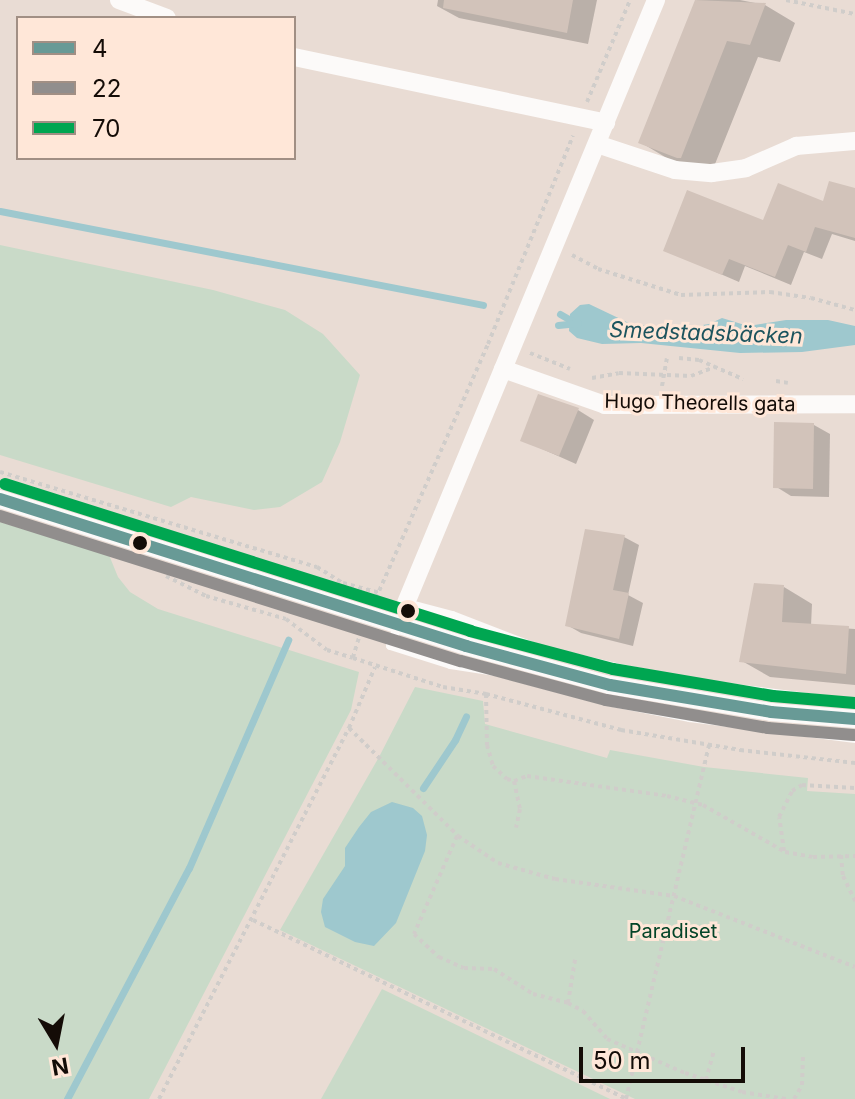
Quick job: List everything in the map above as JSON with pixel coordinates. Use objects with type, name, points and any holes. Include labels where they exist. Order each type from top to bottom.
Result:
[{"type":"street","points":[[119,0],[162,16]]},
{"type":"street","points":[[406,603],[656,0]]},
{"type":"street","points":[[296,57],[606,123]]},
{"type":"street","points":[[597,144],[675,170],[712,173],[746,168],[796,146],[855,141]]},
{"type":"street","name":"Hugo Theorells gata","points":[[503,369],[605,405],[855,404]]},
{"type":"street","points":[[0,499],[398,624],[610,685],[771,712],[855,719]]},
{"type":"lane","points":[[855,703],[696,683],[615,667],[540,649],[452,615],[406,603],[390,645],[450,664],[495,671],[608,701],[689,717],[855,738]]},
{"type":"path","points":[[786,0],[855,14]]},
{"type":"path","points":[[554,246],[598,269],[681,295],[770,292],[811,298],[855,310]]},
{"type":"path","points":[[0,472],[317,567],[343,583],[381,593],[515,276]]},
{"type":"path","points":[[513,346],[602,383]]},
{"type":"path","points":[[661,388],[667,358]]},
{"type":"path","points":[[679,358],[743,379]]},
{"type":"path","points":[[592,378],[619,373],[691,376],[714,367]]},
{"type":"path","points":[[649,388],[677,388]]},
{"type":"path","points":[[782,390],[796,390]]},
{"type":"path","points":[[166,576],[206,596],[286,619],[327,650],[443,687],[486,694],[621,730],[709,745],[855,763]]},
{"type":"path","points":[[353,658],[359,638]]},
{"type":"path","points":[[159,1099],[349,728],[375,667]]},
{"type":"path","points":[[486,694],[487,745],[493,766],[500,775],[514,781],[527,776],[695,803],[785,852],[813,857],[855,856]]},
{"type":"path","points":[[349,728],[458,836],[498,863],[523,873],[674,896],[855,967]]},
{"type":"path","points":[[253,920],[626,1099],[709,745]]},
{"type":"path","points":[[514,781],[520,809],[516,828]]},
{"type":"path","points":[[785,852],[779,817],[792,791],[802,785],[855,788]]},
{"type":"path","points":[[458,836],[414,934],[439,957],[464,968],[494,969],[533,994],[568,1003],[583,1011],[607,1039],[706,1080],[742,1092],[786,1099]]},
{"type":"path","points":[[841,855],[843,876],[855,901]]},
{"type":"path","points":[[568,1003],[575,960]]},
{"type":"path","points":[[706,1080],[714,1051]]},
{"type":"path","points":[[794,1099],[802,1085],[803,1055]]},
{"type":"green space","points":[[0,245],[213,290],[285,310],[323,334],[360,375],[340,442],[322,482],[280,507],[254,510],[191,497],[171,507],[0,455]]},
{"type":"green space","points":[[0,522],[109,555],[118,577],[130,592],[158,609],[359,672],[351,710],[149,1099],[0,1099]]},
{"type":"green space","name":"Paradiset","points":[[415,687],[483,701],[485,724],[607,758],[610,750],[704,767],[808,778],[807,791],[855,794],[855,1099],[635,1099],[280,930],[379,757]]},
{"type":"green space","points":[[382,989],[610,1099],[321,1099]]},
{"type":"water","points":[[589,304],[631,324],[678,329],[709,324],[722,318],[748,326],[786,320],[828,320],[855,326],[855,345],[802,352],[740,353],[641,343],[602,344],[577,338],[569,331],[570,314],[580,305]]},
{"type":"water","points":[[392,802],[413,808],[422,816],[427,835],[425,851],[396,923],[374,946],[355,942],[325,927],[321,912],[323,899],[345,866],[345,848],[371,812]]},
{"type":"building","points":[[444,0],[573,0],[567,33],[443,8]]},
{"type":"building","points":[[695,0],[766,3],[750,45],[727,41],[681,158],[677,158],[638,143]]},
{"type":"building","points":[[829,181],[855,188],[855,238],[815,227],[806,252],[788,245],[775,277],[729,259],[722,275],[663,251],[687,190],[763,220],[778,183],[823,201]]},
{"type":"building","points":[[538,394],[579,408],[559,456],[520,441]]},
{"type":"building","points":[[774,422],[814,423],[813,489],[773,488]]},
{"type":"building","points":[[585,529],[625,535],[613,590],[629,593],[619,639],[565,626]]},
{"type":"building","points":[[754,583],[784,585],[782,622],[849,626],[846,674],[739,662]]},
{"type":"waterway","points":[[0,211],[483,305]]},
{"type":"waterway","points":[[560,314],[572,321]]},
{"type":"waterway","name":"Smedstadsbäcken","points":[[558,325],[578,323]]},
{"type":"waterway","points":[[67,1099],[189,868],[288,640]]},
{"type":"waterway","points":[[423,788],[455,740],[466,716]]},
{"type":"transit line","name":"70","points":[[5,484],[470,631],[613,669],[773,696],[855,703]]},
{"type":"transit line","name":"4","points":[[0,499],[466,646],[610,685],[771,712],[855,719]]},
{"type":"transit line","name":"22","points":[[0,516],[461,661],[606,700],[768,728],[854,735]]}]
